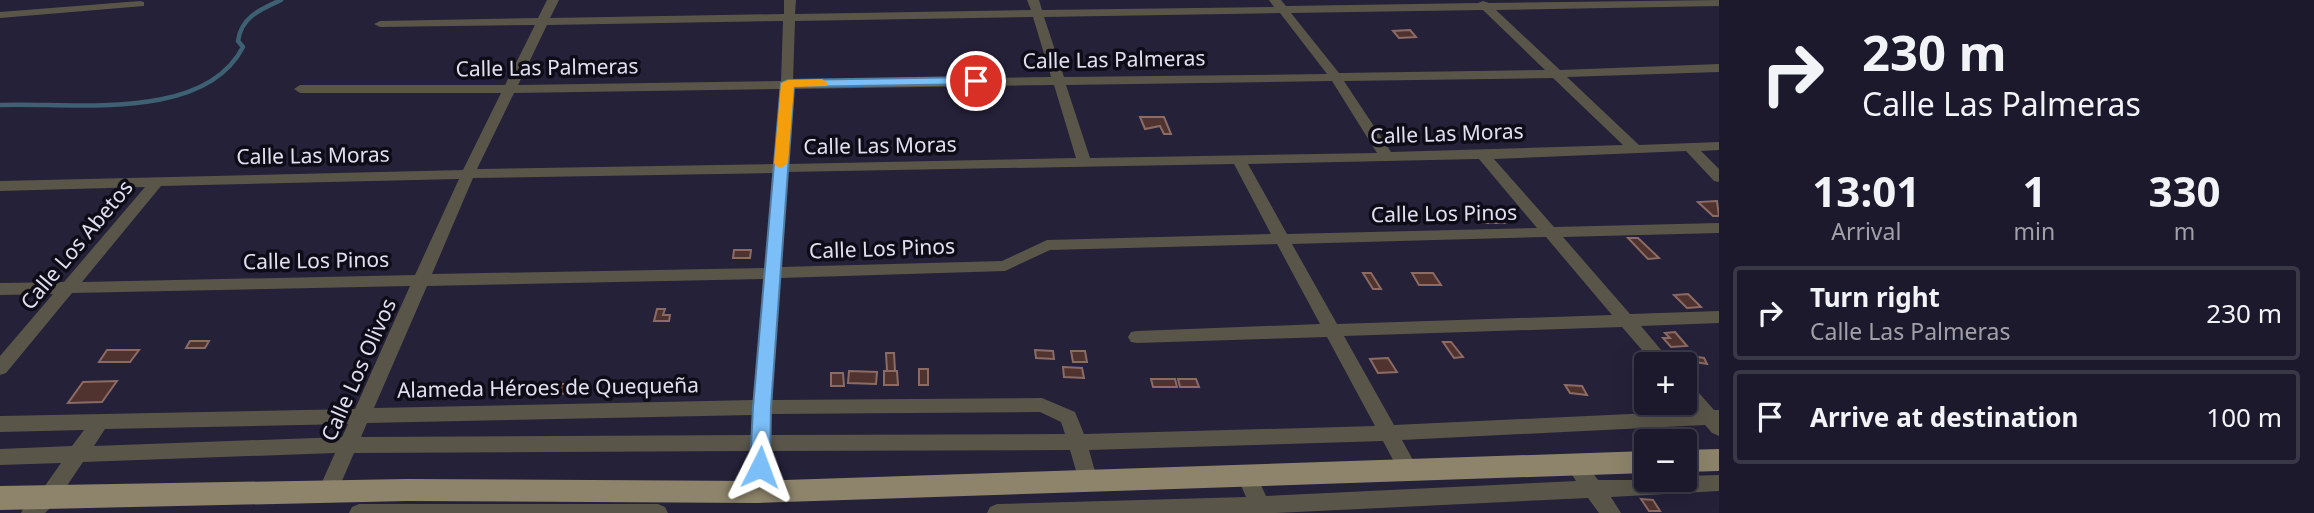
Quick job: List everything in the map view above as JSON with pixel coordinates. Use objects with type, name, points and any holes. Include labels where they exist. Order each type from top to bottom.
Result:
[{"type":"main road","points":[[1697,461],[1719,460]]},
{"type":"main road","points":[[0,498],[40,505],[328,491],[402,505],[654,506],[758,492],[1634,462]]},
{"type":"street","name":"Calle Los Olivos","points":[[328,491],[468,174],[553,0]]},
{"type":"street","points":[[758,492],[762,407],[788,83],[790,0]]},
{"type":"street","points":[[0,15],[140,4]]},
{"type":"street","points":[[1483,4],[1634,149]]},
{"type":"street","points":[[380,24],[789,20],[1035,7],[1719,4]]},
{"type":"street","points":[[1279,6],[1335,76],[1387,157]]},
{"type":"street","points":[[1035,7],[1056,80],[1085,164]]},
{"type":"street","name":"Calle Las Palmeras","points":[[300,89],[509,89],[1558,74],[1719,68]]},
{"type":"street","name":"Calle Las Moras","points":[[0,186],[468,174],[1483,155],[1719,146]]},
{"type":"street","points":[[1690,147],[1719,178]]},
{"type":"street","points":[[1483,155],[1654,352]]},
{"type":"street","points":[[1238,159],[1408,469]]},
{"type":"street","name":"Calle Los Abetos","points":[[0,368],[158,181]]},
{"type":"street","name":"Calle Los Pinos","points":[[0,289],[1005,266],[1047,244],[1719,228]]},
{"type":"street","points":[[1137,337],[1719,317]]},
{"type":"street","points":[[1697,401],[1716,421]]},
{"type":"street","name":"Alameda Héroes de Quequeña","points":[[0,424],[762,407],[1042,405],[1068,417],[1078,442],[1088,482]]},
{"type":"street","points":[[40,505],[101,420]]},
{"type":"street","points":[[0,457],[349,445],[1078,442],[1716,421]]},
{"type":"street","points":[[1575,464],[1611,513]]},
{"type":"street","points":[[1247,476],[1262,509]]},
{"type":"street","points":[[997,513],[1262,509],[1719,483]]},
{"type":"street","points":[[359,513],[402,505]]},
{"type":"building","points":[[1410,30],[1416,37],[1399,38],[1393,31]]},
{"type":"building","points":[[1140,117],[1164,117],[1171,134],[1164,134],[1160,126],[1145,129]]},
{"type":"building","points":[[1717,201],[1719,216],[1713,216],[1698,202]]},
{"type":"building","points":[[1477,216],[1499,216],[1504,223],[1483,223]]},
{"type":"building","points":[[1628,238],[1638,238],[1659,258],[1648,259]]},
{"type":"building","points":[[734,250],[751,250],[750,258],[733,258]]},
{"type":"building","points":[[1363,273],[1371,273],[1381,289],[1373,289]]},
{"type":"building","points":[[1412,273],[1433,273],[1441,285],[1419,285]]},
{"type":"building","points":[[1688,294],[1701,307],[1687,308],[1674,295]]},
{"type":"building","points":[[657,309],[665,309],[663,315],[670,315],[669,321],[654,321]]},
{"type":"building","points":[[1675,332],[1687,346],[1671,347],[1663,338],[1670,338],[1665,333]]},
{"type":"building","points":[[190,341],[209,341],[205,348],[186,348]]},
{"type":"building","points":[[1443,342],[1451,342],[1463,357],[1454,358]]},
{"type":"building","points":[[107,350],[139,350],[130,362],[99,362]]},
{"type":"building","points":[[1035,350],[1053,351],[1054,359],[1036,358]]},
{"type":"building","points":[[1071,351],[1085,351],[1087,362],[1073,362]]},
{"type":"building","points":[[886,353],[894,353],[895,371],[887,371]]},
{"type":"building","points":[[1697,357],[1704,358],[1707,364],[1697,362]]},
{"type":"building","points":[[1388,358],[1397,372],[1378,373],[1370,359]]},
{"type":"building","points":[[1063,367],[1082,368],[1084,378],[1064,377]]},
{"type":"building","points":[[919,369],[928,369],[928,385],[919,385]]},
{"type":"building","points":[[849,371],[877,372],[876,384],[848,383]]},
{"type":"building","points":[[884,371],[897,371],[898,385],[884,385]]},
{"type":"building","points":[[831,373],[843,373],[844,386],[831,386]]},
{"type":"building","points":[[1151,379],[1175,379],[1177,387],[1153,387]]},
{"type":"building","points":[[1178,379],[1196,379],[1199,387],[1180,387]]},
{"type":"building","points":[[117,381],[102,402],[68,403],[83,382]]},
{"type":"building","points":[[558,384],[574,384],[571,394],[555,393]]},
{"type":"building","points":[[1565,385],[1582,386],[1587,395],[1570,393]]},
{"type":"building","points":[[1641,499],[1653,500],[1660,511],[1649,511]]},
{"type":"waterway","points":[[0,105],[134,103],[168,98],[199,88],[224,71],[243,47],[238,41],[248,20],[281,0]]},
{"type":"slow traffic","points":[[781,163],[788,83],[822,83]]},
{"type":"route","points":[[760,467],[762,407],[788,83],[976,81]]}]
